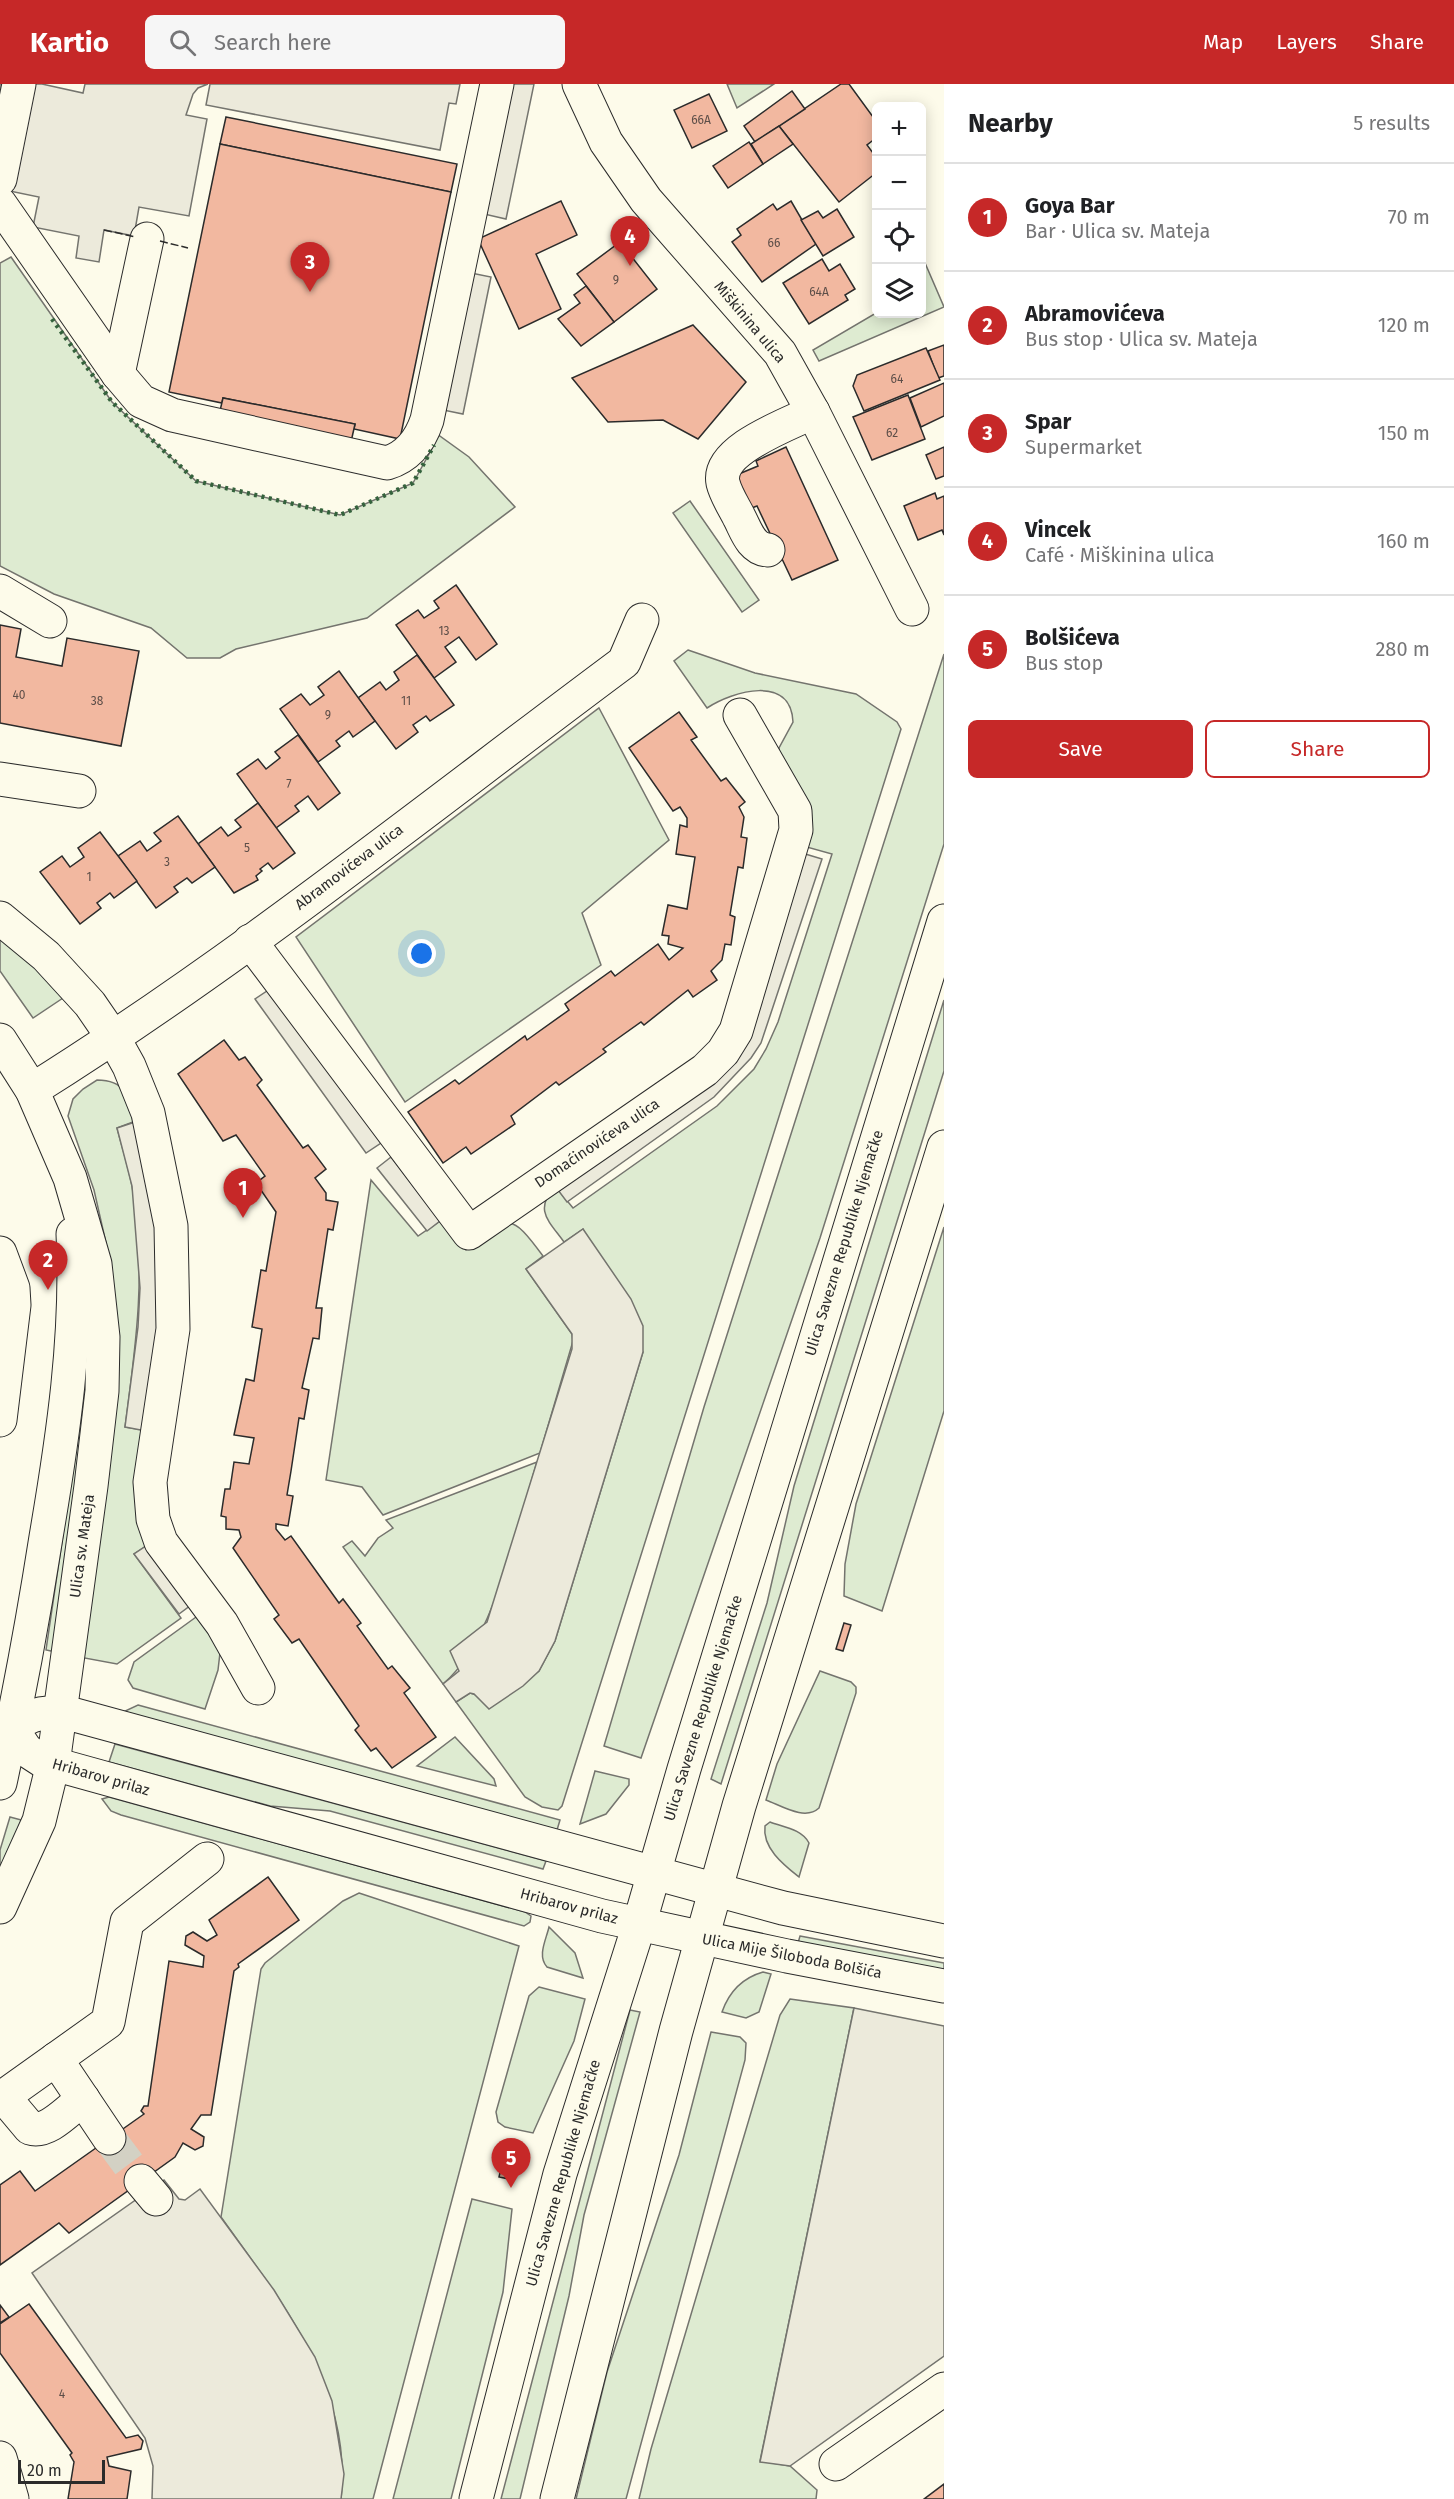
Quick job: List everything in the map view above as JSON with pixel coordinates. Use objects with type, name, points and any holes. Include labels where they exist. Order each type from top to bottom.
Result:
[{"type":"street","points":[[0,179],[19,84]]},
{"type":"street","points":[[0,204],[118,374],[141,400],[172,415],[387,463],[400,459],[412,448],[426,420],[497,84]]},
{"type":"street","name":"Miškinina ulica","points":[[579,84],[606,142],[646,200],[780,353],[813,412],[912,609]]},
{"type":"street","points":[[118,374],[147,239]]},
{"type":"street","points":[[768,550],[762,550],[751,542],[723,482],[725,470],[744,446],[813,412]]},
{"type":"street","points":[[0,591],[50,621]]},
{"type":"street","name":"Abramovićeva ulica","points":[[32,1090],[114,1039],[250,941],[624,662],[642,620]]},
{"type":"street","name":"Domaćinovićeva ulica","points":[[250,941],[469,1233],[705,1070],[723,1052],[736,1031],[796,830],[795,811],[740,715]]},
{"type":"street","points":[[0,779],[79,791]]},
{"type":"street","points":[[0,918],[46,956],[90,1004],[114,1039],[148,1113],[171,1226],[172,1329],[150,1482],[153,1519],[161,1542],[222,1624],[258,1688]]},
{"type":"street","name":"Ulica Savezne Republike Njemačke","points":[[476,2499],[560,2174],[639,1924],[871,1152],[944,921]]},
{"type":"street","name":"Ulica sv. Mateja","points":[[0,1040],[32,1090],[70,1178],[95,1264],[103,1337],[102,1391],[53,1764],[39,1821],[0,1907]]},
{"type":"street","points":[[557,2499],[715,1890],[795,1622],[944,1147]]},
{"type":"street","name":"Ulica sv. Mateja","points":[[0,1783],[12,1729],[53,1497],[68,1387],[74,1265],[70,1178]]},
{"type":"street","points":[[0,1253],[13,1288],[14,1305],[0,1420]]},
{"type":"street","points":[[12,1729],[33,1715],[60,1713],[110,1724],[715,1890],[809,1914],[944,1941]]},
{"type":"street","name":"Hribarov prilaz","points":[[12,1729],[26,1750],[53,1764],[639,1924]]},
{"type":"street","points":[[83,2099],[46,2127],[36,2130],[30,2128],[2,2097],[108,2022],[127,1922],[207,1859]]},
{"type":"street","name":"Ulica Mije Šiloboda Bolšića","points":[[639,1924],[944,1986]]},
{"type":"street","points":[[56,2060],[109,2138]]},
{"type":"street","points":[[836,2464],[944,2389]]},
{"type":"street","points":[[0,2458],[12,2499]]},
{"type":"green space","points":[[727,84],[774,84],[737,108]]},
{"type":"green space","points":[[11,257],[112,402],[196,481],[340,515],[413,483],[434,445],[437,434],[469,457],[515,507],[367,618],[236,649],[220,658],[187,658],[151,628],[54,594],[0,566],[0,263]]},
{"type":"green space","points":[[926,265],[944,307],[926,315]]},
{"type":"green space","points":[[872,315],[872,318],[919,318],[819,361],[813,350]]},
{"type":"green space","points":[[690,501],[759,600],[742,612],[673,513]]},
{"type":"green space","points":[[688,650],[755,673],[856,694],[897,722],[901,729],[562,1806],[558,1810],[542,1807],[525,1797],[456,1702],[470,1693],[480,1696],[489,1708],[539,1671],[555,1641],[643,1352],[583,1229],[564,1242],[546,1215],[545,1202],[555,1186],[573,1208],[717,1106],[754,1069],[778,1022],[832,854],[803,846],[779,756],[779,748],[793,722],[790,707],[782,697],[772,692],[759,691],[731,696],[707,708],[674,661]]},
{"type":"green space","points":[[944,654],[944,844],[820,1238],[641,1758],[604,1746],[704,1407]]},
{"type":"green space","points":[[599,708],[669,840],[582,913],[601,965],[405,1102],[296,937]]},
{"type":"green space","points":[[0,932],[69,994],[33,1018],[0,971]]},
{"type":"green space","points":[[944,1000],[944,1071],[721,1784],[711,1779],[767,1603],[794,1486]]},
{"type":"green space","points":[[97,1080],[115,1083],[121,1087],[128,1098],[133,1122],[117,1128],[132,1186],[139,1246],[136,1336],[125,1427],[144,1430],[149,1544],[134,1554],[181,1618],[117,1664],[79,1657],[116,1318],[106,1243],[94,1190],[68,1116],[73,1099]]},
{"type":"green space","points":[[371,1180],[418,1236],[440,1221],[466,1250],[500,1225],[508,1223],[523,1231],[543,1256],[526,1269],[572,1334],[573,1341],[540,1453],[383,1515],[362,1487],[326,1480]]},
{"type":"green space","points":[[944,1227],[944,1411],[882,1611],[844,1596],[845,1564],[856,1504]]},
{"type":"green space","points":[[95,1344],[56,1652],[46,1650],[74,1460],[83,1361]]},
{"type":"green space","points":[[537,1462],[502,1581],[490,1612],[461,1665],[443,1684],[343,1547],[352,1541],[365,1556],[378,1538],[393,1528],[386,1520]]},
{"type":"green space","points":[[203,1612],[221,1644],[218,1670],[205,1709],[133,1688],[128,1680],[134,1662]]},
{"type":"green space","points":[[820,1671],[851,1682],[856,1687],[856,1693],[819,1808],[813,1812],[800,1813],[766,1800],[777,1764]]},
{"type":"green space","points":[[138,1705],[560,1820],[557,1830],[123,1712]]},
{"type":"green space","points":[[455,1737],[494,1779],[496,1786],[417,1766]]},
{"type":"green space","points":[[115,1744],[546,1861],[543,1869],[330,1811],[270,1806],[109,1762]]},
{"type":"green space","points":[[595,1771],[629,1779],[629,1785],[606,1814],[580,1824]]},
{"type":"green space","points":[[109,1797],[525,1912],[531,1916],[530,1922],[524,1926],[121,1815],[111,1811],[102,1799]]},
{"type":"green space","points":[[10,1817],[25,1821],[0,1880],[0,1850]]},
{"type":"green space","points":[[770,1822],[797,1832],[809,1843],[799,1877],[770,1849],[765,1826]]},
{"type":"green space","points":[[359,1893],[519,1946],[373,2499],[341,2499],[342,2459],[336,2420],[324,2384],[308,2348],[288,2314],[221,2217],[261,1969],[265,1963],[343,1901]]},
{"type":"green space","points":[[549,1927],[575,1953],[583,1978],[547,1967],[544,1963],[543,1948]]},
{"type":"green space","points":[[800,1936],[944,1963],[944,1972],[798,1943]]},
{"type":"green space","points":[[763,1972],[771,1974],[759,2012],[746,2018],[722,2012],[728,1998],[737,1987]]},
{"type":"green space","points":[[539,1987],[585,1999],[574,2041],[533,2133],[505,2127],[498,2122],[496,2112],[529,1996]]},
{"type":"green space","points":[[790,1999],[854,2008],[760,2461],[790,2466],[817,2490],[816,2499],[639,2499],[651,2449],[780,2015]]},
{"type":"green space","points":[[630,2010],[640,2012],[584,2215],[569,2296],[520,2499],[501,2499]]},
{"type":"green space","points":[[711,2032],[740,2037],[746,2043],[745,2060],[626,2499],[576,2499],[607,2372],[679,2155]]},
{"type":"green space","points":[[472,2199],[512,2209],[503,2292],[451,2499],[393,2499]]},
{"type":"shaded area","points":[[0,84],[42,84],[83,93],[85,84],[208,84],[198,88],[193,94],[186,115],[207,119],[189,216],[139,207],[134,236],[104,230],[99,262],[76,258],[79,236],[33,227],[39,197],[0,189]]},
{"type":"shaded area","points":[[210,84],[460,84],[456,104],[449,103],[440,150],[206,105]]},
{"type":"shaded area","points":[[510,84],[534,84],[506,219],[484,214]]},
{"type":"shaded area","points":[[471,273],[491,277],[463,414],[443,410]]},
{"type":"shaded area","points":[[802,853],[822,859],[761,1043],[751,1058],[714,1097],[567,1202],[555,1186],[691,1092]]},
{"type":"shaded area","points":[[270,989],[381,1143],[366,1153],[255,999]]},
{"type":"shaded area","points":[[138,1121],[153,1184],[161,1311],[146,1431],[125,1427],[138,1327],[140,1288],[132,1186],[117,1128]]},
{"type":"shaded area","points":[[391,1157],[440,1221],[427,1231],[377,1168]]},
{"type":"shaded area","points":[[583,1229],[631,1299],[643,1326],[643,1352],[555,1641],[546,1658],[539,1671],[523,1686],[489,1709],[474,1694],[470,1693],[456,1702],[443,1684],[459,1671],[450,1651],[487,1622],[572,1349],[572,1334],[526,1269]]},
{"type":"shaded area","points":[[149,1544],[191,1605],[179,1614],[134,1554]]},
{"type":"shaded area","points":[[854,2008],[944,2026],[944,2356],[790,2466],[760,2462]]},
{"type":"shaded area","points":[[164,2180],[179,2199],[185,2200],[200,2189],[274,2290],[315,2357],[332,2401],[344,2474],[341,2499],[152,2499],[153,2466],[145,2438],[32,2273]]},
{"type":"building","points":[[841,84],[849,84],[872,116],[872,141],[867,145],[872,152],[872,176],[839,202],[779,126]]},
{"type":"building","points":[[792,91],[805,109],[755,142],[744,126]]},
{"type":"building","points":[[709,94],[727,131],[692,148],[674,110]]},
{"type":"building","points":[[226,117],[457,164],[451,192],[220,144]]},
{"type":"building","points":[[779,126],[793,144],[763,164],[751,144]]},
{"type":"building","points":[[749,142],[763,164],[728,188],[713,166]]},
{"type":"building","points":[[220,144],[451,192],[400,439],[354,429],[355,424],[223,398],[222,403],[169,392]]},
{"type":"building","points":[[561,201],[577,235],[536,254],[561,309],[519,329],[478,239]]},
{"type":"building","points":[[791,201],[816,244],[762,282],[732,242],[741,235],[737,229],[773,204],[777,210]]},
{"type":"building","points":[[837,209],[854,237],[823,256],[801,220],[818,211],[823,218]]},
{"type":"building","points":[[620,242],[657,289],[614,322],[577,274]]},
{"type":"building","points":[[822,259],[829,271],[840,264],[855,289],[845,295],[848,300],[809,324],[783,283]]},
{"type":"building","points":[[586,286],[614,322],[581,346],[558,319],[580,303],[574,295]]},
{"type":"building","points":[[693,325],[746,382],[698,439],[663,420],[608,422],[572,378]]},
{"type":"building","points":[[944,345],[944,376],[938,378],[928,351]]},
{"type":"building","points":[[926,348],[940,380],[864,411],[853,386],[857,375]]},
{"type":"building","points":[[944,383],[944,416],[921,427],[910,398]]},
{"type":"building","points":[[908,395],[925,439],[872,460],[853,417]]},
{"type":"building","points":[[223,398],[355,424],[351,442],[219,415]]},
{"type":"building","points":[[786,447],[838,560],[792,580],[757,506],[749,509],[734,476],[758,466],[756,461]]},
{"type":"building","points":[[944,447],[944,476],[936,479],[926,455]]},
{"type":"building","points":[[935,493],[937,499],[944,496],[944,535],[942,530],[918,540],[904,506]]},
{"type":"building","points":[[456,585],[497,644],[476,660],[459,637],[445,647],[456,662],[434,678],[396,625],[418,610],[424,618],[439,608],[434,601]]},
{"type":"building","points":[[0,625],[21,629],[16,657],[62,666],[67,638],[139,651],[121,746],[0,723]]},
{"type":"building","points":[[417,655],[454,705],[430,721],[426,716],[413,725],[418,732],[396,749],[358,698],[380,682],[386,690],[399,680],[394,672]]},
{"type":"building","points":[[339,671],[375,721],[353,737],[349,731],[336,741],[340,746],[318,762],[280,709],[301,694],[310,705],[324,695],[318,687]]},
{"type":"building","points":[[679,712],[697,737],[691,740],[721,781],[726,778],[745,802],[739,807],[744,817],[741,837],[747,838],[743,868],[738,867],[730,915],[735,917],[731,945],[725,944],[722,960],[711,971],[717,980],[693,997],[688,990],[644,1025],[641,1022],[603,1049],[606,1052],[559,1085],[556,1082],[511,1116],[515,1124],[471,1154],[466,1147],[443,1163],[408,1112],[455,1080],[459,1084],[525,1036],[527,1040],[569,1010],[565,1004],[611,971],[615,976],[658,944],[669,960],[683,948],[668,944],[669,936],[662,935],[668,905],[687,909],[695,857],[676,854],[680,825],[687,827],[687,818],[680,807],[673,811],[629,748]]},
{"type":"building","points":[[298,735],[340,793],[318,810],[308,796],[295,806],[299,811],[276,828],[237,774],[258,759],[266,769],[280,758],[275,752]]},
{"type":"building","points":[[258,803],[295,853],[273,869],[268,863],[260,869],[262,871],[256,876],[258,880],[234,893],[198,844],[221,827],[228,836],[241,827],[235,820]]},
{"type":"building","points":[[178,816],[215,867],[192,883],[187,878],[174,887],[178,892],[156,908],[118,856],[140,841],[147,851],[161,841],[154,833]]},
{"type":"building","points":[[100,832],[137,881],[114,898],[110,893],[97,903],[101,908],[80,924],[40,872],[62,856],[70,867],[84,857],[78,848]]},
{"type":"building","points":[[224,1040],[239,1060],[245,1057],[262,1080],[257,1085],[303,1148],[308,1145],[326,1169],[315,1178],[326,1193],[326,1200],[338,1202],[333,1230],[328,1229],[316,1308],[322,1308],[319,1339],[313,1338],[302,1388],[309,1390],[304,1419],[299,1418],[287,1495],[293,1496],[288,1526],[276,1524],[276,1529],[285,1540],[291,1536],[339,1603],[343,1599],[361,1623],[357,1626],[388,1669],[392,1666],[410,1688],[404,1693],[436,1737],[392,1768],[376,1748],[371,1751],[355,1730],[359,1726],[299,1639],[292,1643],[274,1619],[279,1615],[233,1548],[241,1537],[239,1530],[226,1529],[226,1517],[221,1516],[225,1489],[230,1489],[234,1462],[249,1464],[254,1438],[234,1435],[246,1379],[254,1381],[262,1329],[252,1327],[261,1270],[266,1271],[276,1212],[256,1183],[265,1176],[236,1135],[223,1141],[178,1074]]},
{"type":"building","points":[[844,1623],[851,1625],[843,1651],[836,1649]]},
{"type":"building","points":[[268,1877],[299,1920],[238,1964],[239,1967],[234,1971],[211,2115],[201,2115],[191,2129],[204,2137],[203,2146],[195,2150],[183,2143],[175,2157],[69,2233],[59,2223],[0,2265],[0,2185],[20,2171],[35,2191],[144,2114],[141,2111],[144,2106],[148,2106],[169,1961],[203,1967],[204,1956],[185,1945],[186,1936],[193,1932],[207,1941],[217,1935],[209,1920]]},
{"type":"building","points":[[506,2149],[516,2151],[509,2179],[499,2177]]},
{"type":"building","points":[[29,2304],[126,2438],[138,2435],[143,2441],[141,2449],[107,2457],[109,2466],[131,2471],[127,2499],[68,2499],[74,2462],[70,2455],[72,2453],[0,2353],[0,2324]]},
{"type":"building","points":[[0,2305],[9,2317],[0,2323]]},
{"type":"building","points":[[944,2484],[944,2499],[924,2499]]},
{"type":"tunnel","points":[[109,2138],[141,2181]]},
{"type":"hedge","points":[[52,319],[112,402],[196,481],[340,515],[413,483],[434,445]]},
{"type":"fence","points":[[104,230],[136,237]]},
{"type":"fence","points":[[160,241],[188,248]]},
{"type":"place","name":"Vincek","points":[[630,266]]},
{"type":"place","name":"Spar","points":[[310,292]]},
{"type":"place","name":"Goya Bar","points":[[243,1218]]},
{"type":"place","name":"Abramovićeva","points":[[48,1290]]},
{"type":"place","name":"Bolšićeva","points":[[511,2188]]}]
